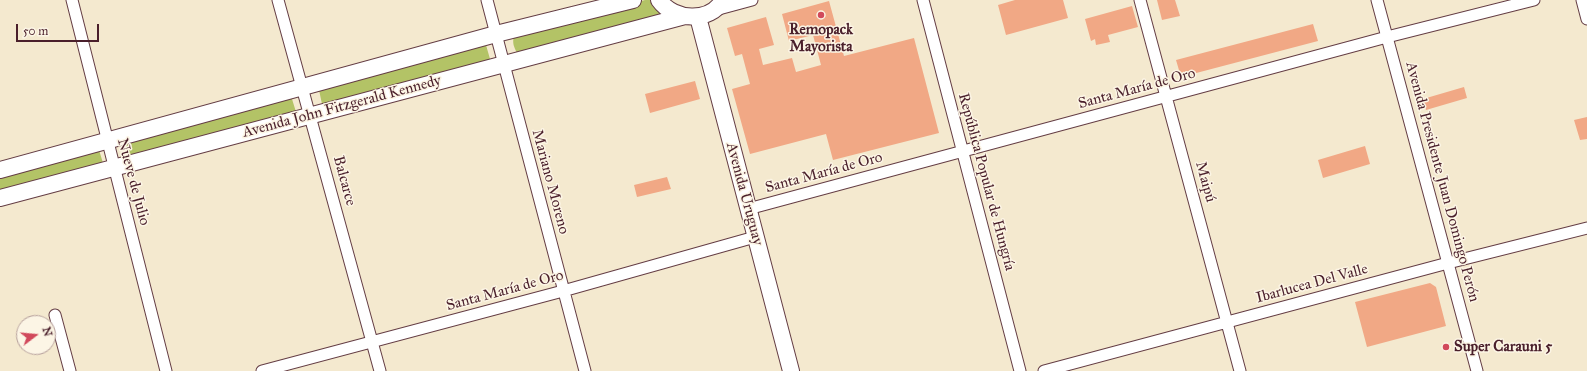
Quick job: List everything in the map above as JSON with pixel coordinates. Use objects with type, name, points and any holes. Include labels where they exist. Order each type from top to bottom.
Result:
[{"type":"street","name":"Nueve de Julio","points":[[72,0],[166,371]]},
{"type":"street","name":"Balcarce","points":[[278,0],[380,371]]},
{"type":"street","name":"Mariano Moreno","points":[[487,0],[585,371]]},
{"type":"street","name":"Avenida John Fitzgerald Kennedy","points":[[0,170],[496,34],[633,0]]},
{"type":"street","points":[[659,0],[674,12],[691,16]]},
{"type":"street","points":[[719,5],[752,0]]},
{"type":"street","name":"República Popular de Hungría","points":[[923,0],[1020,371]]},
{"type":"street","name":"Maipú","points":[[1140,0],[1240,371]]},
{"type":"street","name":"Avenida Presidente Juan Domingo Perón","points":[[1377,0],[1477,371]]},
{"type":"street","name":"Santa María de Oro","points":[[748,209],[1387,37],[1534,0]]},
{"type":"street","points":[[1582,0],[1587,19]]},
{"type":"street","name":"Avenida John Fitzgerald Kennedy","points":[[0,198],[504,64],[691,16],[708,14],[719,5]]},
{"type":"street","name":"Avenida Uruguay","points":[[691,16],[748,209],[791,371]]},
{"type":"street","name":"Ibarlucea Del Valle","points":[[1044,371],[1448,263],[1587,228]]},
{"type":"street","name":"Santa María de Oro","points":[[262,371],[563,291],[755,237]]},
{"type":"street","points":[[56,319],[70,371]]},
{"type":"green space","points":[[645,0],[652,0],[664,13],[517,53],[514,47],[514,36]]},
{"type":"green space","points":[[486,45],[490,59],[487,62],[322,104],[319,90]]},
{"type":"green space","points":[[287,97],[292,99],[296,112],[128,157],[124,144]]},
{"type":"green space","points":[[99,150],[103,163],[0,193],[0,174]]},
{"type":"building","points":[[1015,0],[1063,0],[1068,18],[1006,35],[998,5]]},
{"type":"building","points":[[1157,0],[1175,0],[1180,16],[1162,20]]},
{"type":"building","points":[[829,1],[844,56],[914,38],[939,133],[833,160],[826,134],[750,154],[732,89],[750,84],[742,54],[735,56],[727,28],[766,17],[774,45],[759,49],[763,65],[792,58],[796,72],[821,65],[813,35],[789,41],[782,14]]},
{"type":"building","points":[[1132,6],[1138,27],[1108,35],[1110,42],[1096,45],[1095,39],[1091,41],[1085,19]]},
{"type":"building","points":[[1313,24],[1318,41],[1181,77],[1176,60]]},
{"type":"building","points":[[695,81],[700,99],[650,113],[645,94]]},
{"type":"building","points":[[1464,87],[1467,98],[1426,110],[1423,99]]},
{"type":"building","points":[[1587,117],[1587,139],[1580,140],[1574,120]]},
{"type":"building","points":[[1365,146],[1370,164],[1323,178],[1318,160]]},
{"type":"building","points":[[667,177],[671,189],[637,197],[634,185]]},
{"type":"building","points":[[1430,283],[1436,287],[1446,326],[1367,347],[1355,302]]},
{"type":"place","name":"Remopack Mayorista","points":[[821,15]]},
{"type":"place","name":"Super Carauni 5","points":[[1446,347]]}]
